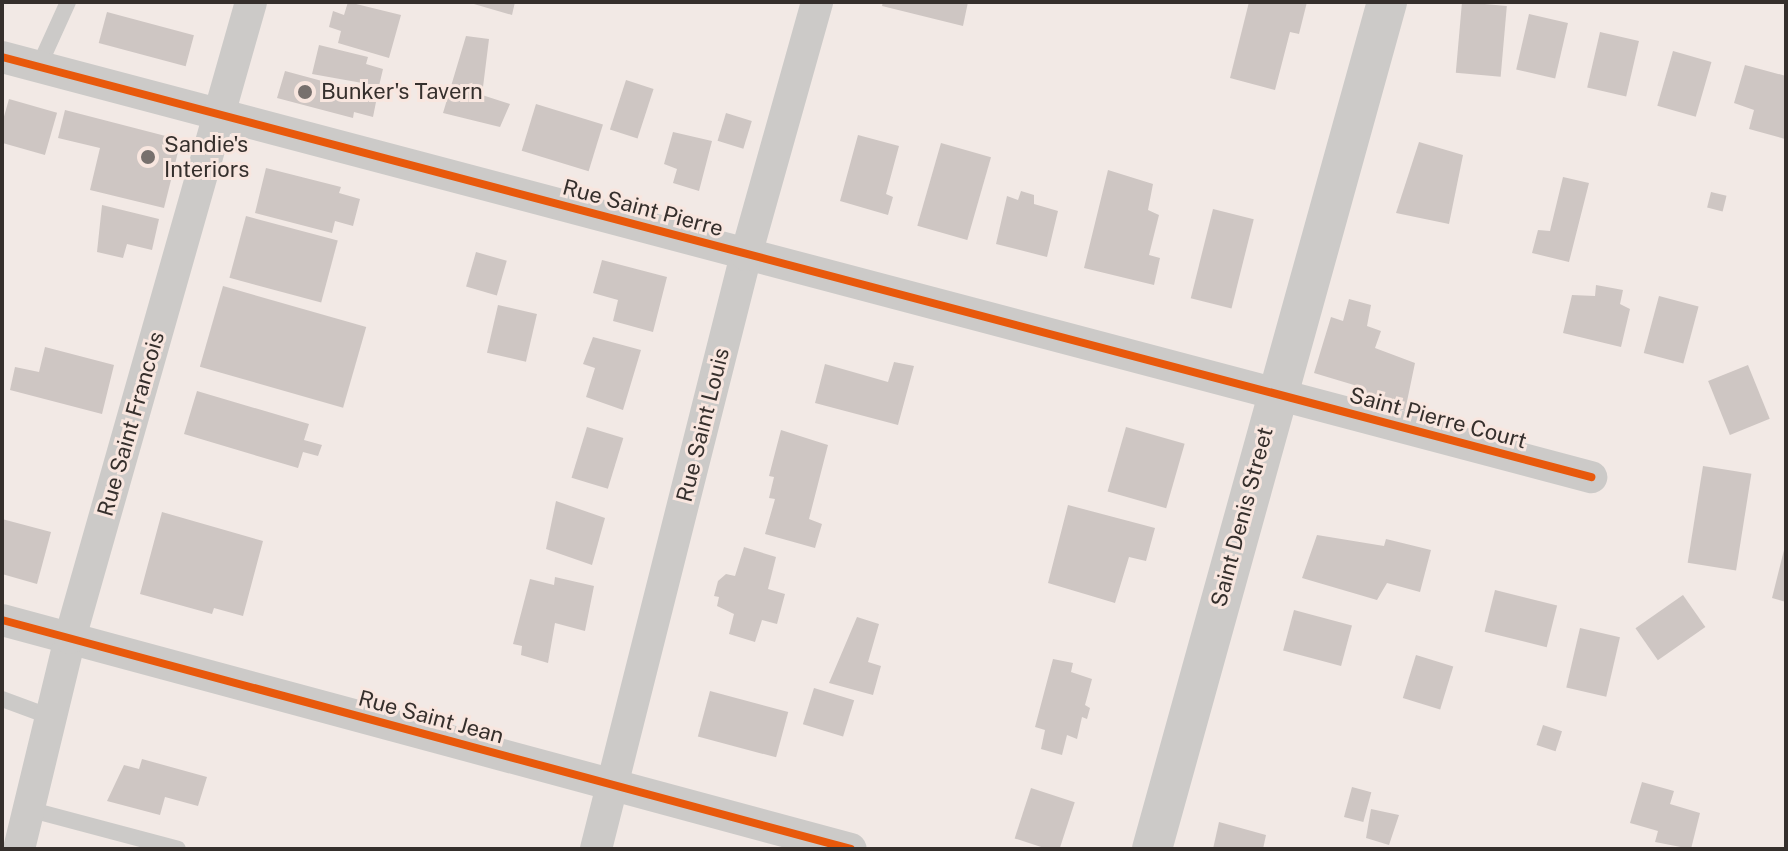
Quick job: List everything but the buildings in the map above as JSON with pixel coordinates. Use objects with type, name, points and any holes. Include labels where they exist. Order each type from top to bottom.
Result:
[{"type":"street","name":"Rue Saint Louis","points":[[596,849],[746,255],[817,2]]},
{"type":"street","name":"Saint Denis Street","points":[[1152,849],[1276,393],[1387,2]]},
{"type":"street","name":"Rue Saint Francois","points":[[19,849],[70,638],[220,114],[242,4]]},
{"type":"street","name":"Rue Saint Pierre","points":[[2,57],[1276,393]]},
{"type":"street","name":"Saint Pierre Court","points":[[1276,393],[1591,477]]},
{"type":"street","name":"Rue Saint Jean","points":[[2,620],[851,849]]},
{"type":"lane","points":[[39,66],[68,2]]},
{"type":"lane","points":[[2,699],[51,717]]},
{"type":"lane","points":[[28,809],[178,849]]},
{"type":"cycle path","points":[[2,57],[1591,477]]},
{"type":"cycle path","points":[[2,620],[851,849]]},
{"type":"place","name":"Bunker's Tavern","points":[[305,92]]},
{"type":"place","name":"Sandie's Interiors","points":[[148,157]]}]
